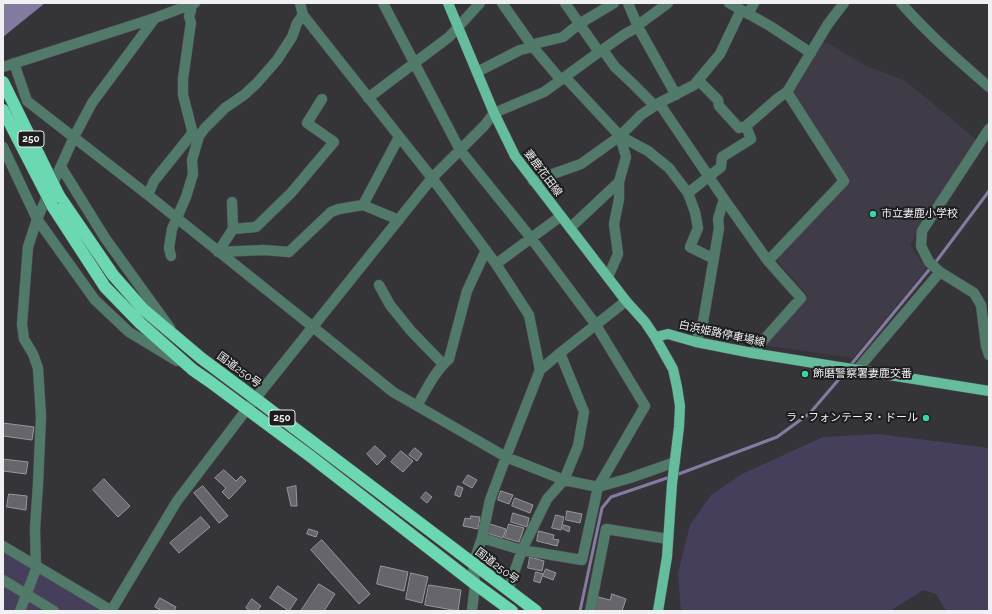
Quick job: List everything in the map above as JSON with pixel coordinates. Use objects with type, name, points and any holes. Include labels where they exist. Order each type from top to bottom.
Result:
[{"type":"highway","name":"国道250号","points":[[3,82],[59,196],[113,275],[143,309],[201,358],[256,398],[536,611]]},
{"type":"highway","name":"250","points":[[3,110],[53,207],[105,287],[140,323],[193,370],[310,456],[512,611]]},
{"type":"main road","name":"妻鹿花田線","points":[[448,3],[494,113],[514,156],[626,301],[645,322],[655,337]]},
{"type":"main road","name":"白浜姫路停車場線","points":[[655,337],[668,334],[696,342],[752,353],[989,391]]},
{"type":"main road","points":[[655,337],[673,369],[680,406],[672,484],[667,557],[658,611]]},
{"type":"street","points":[[383,3],[460,150],[531,238],[596,325],[645,406],[598,487],[582,560],[522,550],[482,538]]},
{"type":"street","points":[[368,98],[449,37],[480,3]]},
{"type":"street","points":[[502,3],[533,47],[620,136],[648,151],[670,168],[688,193],[695,212],[698,228],[690,247],[714,259]]},
{"type":"street","points":[[565,3],[579,24],[615,67],[657,105],[709,176],[768,261],[801,298],[752,353]]},
{"type":"street","points":[[477,72],[520,50],[533,47],[538,43],[563,37],[579,24],[614,3]]},
{"type":"street","points":[[628,3],[638,27],[676,95]]},
{"type":"street","points":[[3,546],[111,611],[176,501],[247,409],[432,178],[484,126],[494,113],[544,92],[625,34],[638,27],[641,23],[668,3]]},
{"type":"street","points":[[730,3],[770,26],[811,53]]},
{"type":"street","points":[[533,181],[581,164],[620,136],[641,115],[694,85],[720,54],[744,12],[754,3]]},
{"type":"street","points":[[698,80],[718,100],[719,106],[739,128],[746,126],[787,92],[828,24],[844,3]]},
{"type":"street","points":[[901,3],[911,15],[950,53],[989,87]]},
{"type":"street","points":[[3,67],[155,18],[193,4],[192,11],[189,16],[191,22],[183,78],[183,95],[192,130],[191,135],[154,181],[148,195]]},
{"type":"street","points":[[303,7],[368,98],[432,178],[496,264],[529,315],[540,370]]},
{"type":"street","points":[[171,256],[169,248],[172,230],[186,197],[193,174],[192,160],[199,136],[205,128],[226,108],[257,83],[277,60],[292,37],[303,7]]},
{"type":"street","points":[[20,611],[36,569],[35,529],[41,418],[38,368],[33,354],[24,339],[22,324],[28,247],[37,219],[74,137],[92,103],[155,18]]},
{"type":"street","points":[[14,63],[27,101],[177,218],[393,392],[506,457],[564,480],[598,487],[674,466]]},
{"type":"street","points":[[768,261],[844,181],[787,92]]},
{"type":"street","points":[[233,229],[256,227],[291,193],[334,142],[307,122],[322,99]]},
{"type":"street","points":[[688,193],[721,167],[722,157],[751,138],[746,126]]},
{"type":"street","points":[[989,130],[922,231],[921,246],[929,262],[940,272],[974,293],[981,304],[986,346],[989,355]]},
{"type":"street","points":[[608,277],[618,254],[614,224],[619,199],[619,182],[626,157],[620,136]]},
{"type":"street","points":[[363,205],[399,137]]},
{"type":"street","points":[[3,147],[37,219],[94,300],[129,332],[193,370]]},
{"type":"street","points":[[61,167],[105,238],[177,338]]},
{"type":"street","points":[[570,228],[619,182]]},
{"type":"street","points":[[696,342],[703,322],[719,228],[718,219],[724,199]]},
{"type":"street","points":[[218,252],[233,229],[232,202]]},
{"type":"street","points":[[218,252],[264,250],[289,252],[331,212],[339,209],[363,205],[399,220]]},
{"type":"street","points":[[496,264],[561,216]]},
{"type":"street","points":[[417,406],[443,364],[449,359],[467,291],[486,250]]},
{"type":"street","points":[[857,370],[940,272]]},
{"type":"street","points":[[379,285],[390,305],[411,332],[443,364]]},
{"type":"street","points":[[472,611],[475,584],[473,564],[482,538],[490,500],[540,370],[626,301]]},
{"type":"street","points":[[508,590],[522,550],[547,499],[564,480],[578,446],[584,412],[560,353]]},
{"type":"street","points":[[590,611],[606,529],[668,539]]},
{"type":"street","points":[[3,580],[54,611]]},
{"type":"shaded area","points":[[3,3],[45,3],[3,37]]},
{"type":"shaded area","name":"市立妻鹿小学校","points":[[820,42],[828,43],[866,66],[904,80],[977,140],[963,159],[910,245],[925,266],[926,270],[853,358],[763,345],[808,296],[777,260],[779,256],[846,183],[791,95]]},
{"type":"shaded area","points":[[879,434],[989,448],[989,611],[946,611],[936,594],[923,590],[890,611],[681,611],[678,573],[690,525],[711,495],[742,474],[823,437]]},
{"type":"shaded area","points":[[3,541],[118,611],[3,611]]},
{"type":"building","points":[[3,423],[34,427],[32,440],[3,436]]},
{"type":"building","points":[[375,446],[386,456],[377,465],[367,454]]},
{"type":"building","points":[[415,448],[422,454],[417,461],[409,455]]},
{"type":"building","points":[[401,451],[413,461],[403,472],[391,462]]},
{"type":"building","points":[[3,459],[28,462],[26,474],[3,471]]},
{"type":"building","points":[[224,470],[236,481],[241,476],[246,481],[229,499],[222,492],[226,488],[215,478]]},
{"type":"building","points":[[468,475],[477,480],[472,488],[463,483]]},
{"type":"building","points":[[104,479],[130,506],[118,517],[93,490]]},
{"type":"building","points":[[203,486],[228,516],[219,523],[194,493]]},
{"type":"building","points":[[296,486],[297,506],[291,506],[287,488]]},
{"type":"building","points":[[458,486],[463,488],[460,497],[455,495]]},
{"type":"building","points":[[501,491],[513,495],[509,504],[498,500]]},
{"type":"building","points":[[426,492],[432,497],[427,503],[421,498]]},
{"type":"building","points":[[9,494],[27,496],[26,510],[7,507]]},
{"type":"building","points":[[515,498],[533,505],[530,513],[512,506]]},
{"type":"building","points":[[567,511],[582,514],[580,523],[566,520]]},
{"type":"building","points":[[513,513],[529,518],[527,527],[511,522]]},
{"type":"building","points":[[556,515],[564,517],[561,530],[552,528]]},
{"type":"building","points":[[471,516],[480,517],[478,529],[463,526],[465,518],[470,519]]},
{"type":"building","points":[[201,517],[210,527],[179,553],[170,543]]},
{"type":"building","points":[[490,524],[506,529],[503,538],[487,533]]},
{"type":"building","points":[[509,524],[524,528],[519,542],[505,538]]},
{"type":"building","points":[[564,525],[570,527],[569,532],[563,529]]},
{"type":"building","points":[[309,529],[318,532],[316,537],[307,534]]},
{"type":"building","points":[[539,531],[554,535],[553,539],[559,540],[557,546],[537,541]]},
{"type":"building","points":[[322,540],[370,594],[359,604],[311,550]]},
{"type":"building","points":[[530,557],[544,561],[542,571],[528,568]]},
{"type":"building","points":[[381,566],[408,572],[404,591],[377,584]]},
{"type":"building","points":[[546,569],[556,573],[553,580],[543,576]]},
{"type":"building","points":[[536,572],[543,574],[540,583],[534,581]]},
{"type":"building","points":[[411,573],[428,577],[422,603],[406,599]]},
{"type":"building","points":[[319,584],[335,594],[324,611],[301,611]]},
{"type":"building","points":[[429,585],[461,590],[458,611],[425,605]]},
{"type":"building","points":[[278,586],[297,599],[289,611],[270,598]]},
{"type":"building","points":[[612,594],[626,599],[622,611],[594,610],[598,597],[610,600]]},
{"type":"building","points":[[160,598],[176,607],[174,611],[162,611],[155,607]]},
{"type":"building","points":[[252,599],[261,606],[257,611],[250,611],[246,608]]},
{"type":"waterway","points":[[849,367],[938,259],[989,191]]},
{"type":"waterway","points":[[676,475],[777,437],[810,413],[846,371]]},
{"type":"waterway","points":[[580,611],[602,508],[611,497],[670,477]]},
{"type":"place","name":"市立妻鹿小学校","points":[[873,214]]},
{"type":"place","name":"飾磨警察署妻鹿交番","points":[[805,374]]},
{"type":"place","name":"ラ・フォンテーヌ・ドール","points":[[926,418]]}]
